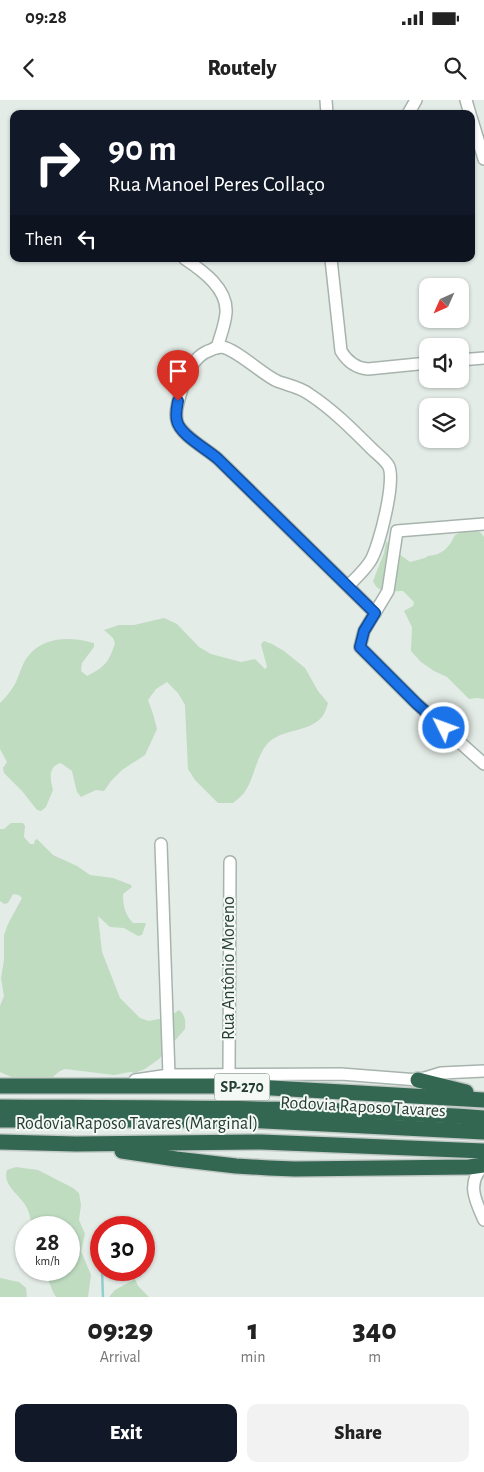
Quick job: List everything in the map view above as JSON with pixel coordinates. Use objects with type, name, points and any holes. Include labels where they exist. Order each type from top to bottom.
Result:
[{"type":"highway","points":[[418,1080],[440,1079],[484,1098]]},
{"type":"highway","name":"Rodovia Raposo Tavares (Marginal)","points":[[0,1086],[235,1086],[484,1098]]},
{"type":"highway","name":"Rodovia Raposo Tavares","points":[[0,1106],[245,1108],[484,1118]]},
{"type":"highway","name":"Rodovia Raposo Tavares","points":[[0,1120],[246,1120],[484,1132]]},
{"type":"highway","name":"Rodovia Raposo Tavares (Marginal)","points":[[0,1142],[76,1144],[261,1142],[484,1151]]},
{"type":"highway","points":[[76,1144],[236,1166],[295,1169],[484,1165]]},
{"type":"street","points":[[475,129],[484,159]]},
{"type":"street","points":[[189,262],[208,276],[221,292],[224,300],[226,313],[217,348]]},
{"type":"street","points":[[331,262],[341,351],[344,356],[353,364],[363,369],[419,364]]},
{"type":"street","points":[[348,586],[364,570],[372,559],[376,548],[384,520],[391,479],[389,466],[340,417],[308,392],[276,380],[223,347],[201,354],[188,371],[176,411],[177,421],[181,429],[188,437],[218,459],[375,613]]},
{"type":"street","points":[[469,359],[484,358]]},
{"type":"street","points":[[484,524],[397,531],[388,591],[364,631],[360,647],[417,704],[484,764]]},
{"type":"street","points":[[161,844],[169,1075]]},
{"type":"street","name":"Rua Antônio Moreno","points":[[229,1075],[230,862]]},
{"type":"street","points":[[440,1079],[484,1071]]},
{"type":"street","points":[[91,1087],[169,1075],[341,1074],[418,1080]]},
{"type":"street","points":[[473,1184],[478,1171],[484,1165]]},
{"type":"street","points":[[458,1167],[466,1173],[473,1184],[475,1200],[484,1220]]},
{"type":"green space","points":[[466,530],[480,532],[484,537],[484,699],[469,699],[447,677],[421,662],[411,651],[412,627],[404,611],[413,606],[414,602],[403,591],[389,592],[382,590],[373,581],[384,553],[386,541],[410,562],[441,552],[448,547],[455,535]]},
{"type":"green space","points":[[164,618],[177,624],[199,647],[211,654],[241,662],[255,659],[265,669],[267,667],[261,644],[264,641],[272,644],[305,668],[318,691],[328,703],[326,710],[317,722],[283,734],[270,741],[265,746],[248,787],[243,794],[233,803],[218,803],[195,780],[188,769],[185,705],[178,693],[167,682],[156,689],[148,700],[157,729],[145,755],[122,770],[104,791],[96,790],[81,797],[77,792],[72,771],[61,763],[57,765],[52,770],[51,782],[53,790],[46,807],[41,811],[37,810],[4,773],[3,768],[7,762],[0,749],[0,703],[15,684],[26,659],[32,651],[48,642],[75,639],[94,643],[94,647],[82,663],[81,671],[87,676],[106,663],[113,650],[115,643],[113,638],[104,630],[119,625],[134,625]]},
{"type":"green space","points":[[11,823],[23,823],[25,826],[24,837],[30,844],[34,844],[37,839],[53,855],[77,866],[90,875],[113,878],[131,885],[132,887],[123,894],[124,907],[133,923],[146,923],[142,935],[138,936],[124,928],[110,927],[98,916],[102,952],[120,998],[140,1018],[149,1021],[169,1017],[179,1010],[184,1016],[185,1023],[185,1029],[159,1059],[145,1069],[135,1073],[114,1075],[65,1069],[49,1080],[16,1079],[0,1072],[0,1006],[4,996],[1,978],[4,960],[4,935],[22,898],[19,895],[13,894],[8,903],[4,904],[0,901],[0,829],[4,829]]},
{"type":"green space","points":[[16,1167],[38,1170],[73,1188],[79,1193],[81,1205],[80,1216],[30,1216],[24,1203],[7,1181],[7,1170]]},
{"type":"green space","points":[[80,1222],[85,1234],[81,1251],[90,1273],[88,1297],[56,1297],[48,1281],[80,1281]]},
{"type":"green space","points":[[0,1278],[19,1282],[26,1288],[27,1297],[0,1297]]},
{"type":"green space","points":[[131,1281],[136,1281],[138,1286],[149,1297],[109,1297],[115,1290]]},
{"type":"waterway","points":[[102,1281],[103,1297]]},
{"type":"route","points":[[178,401],[177,421],[188,437],[218,459],[375,613],[364,631],[360,647],[444,728]]}]
